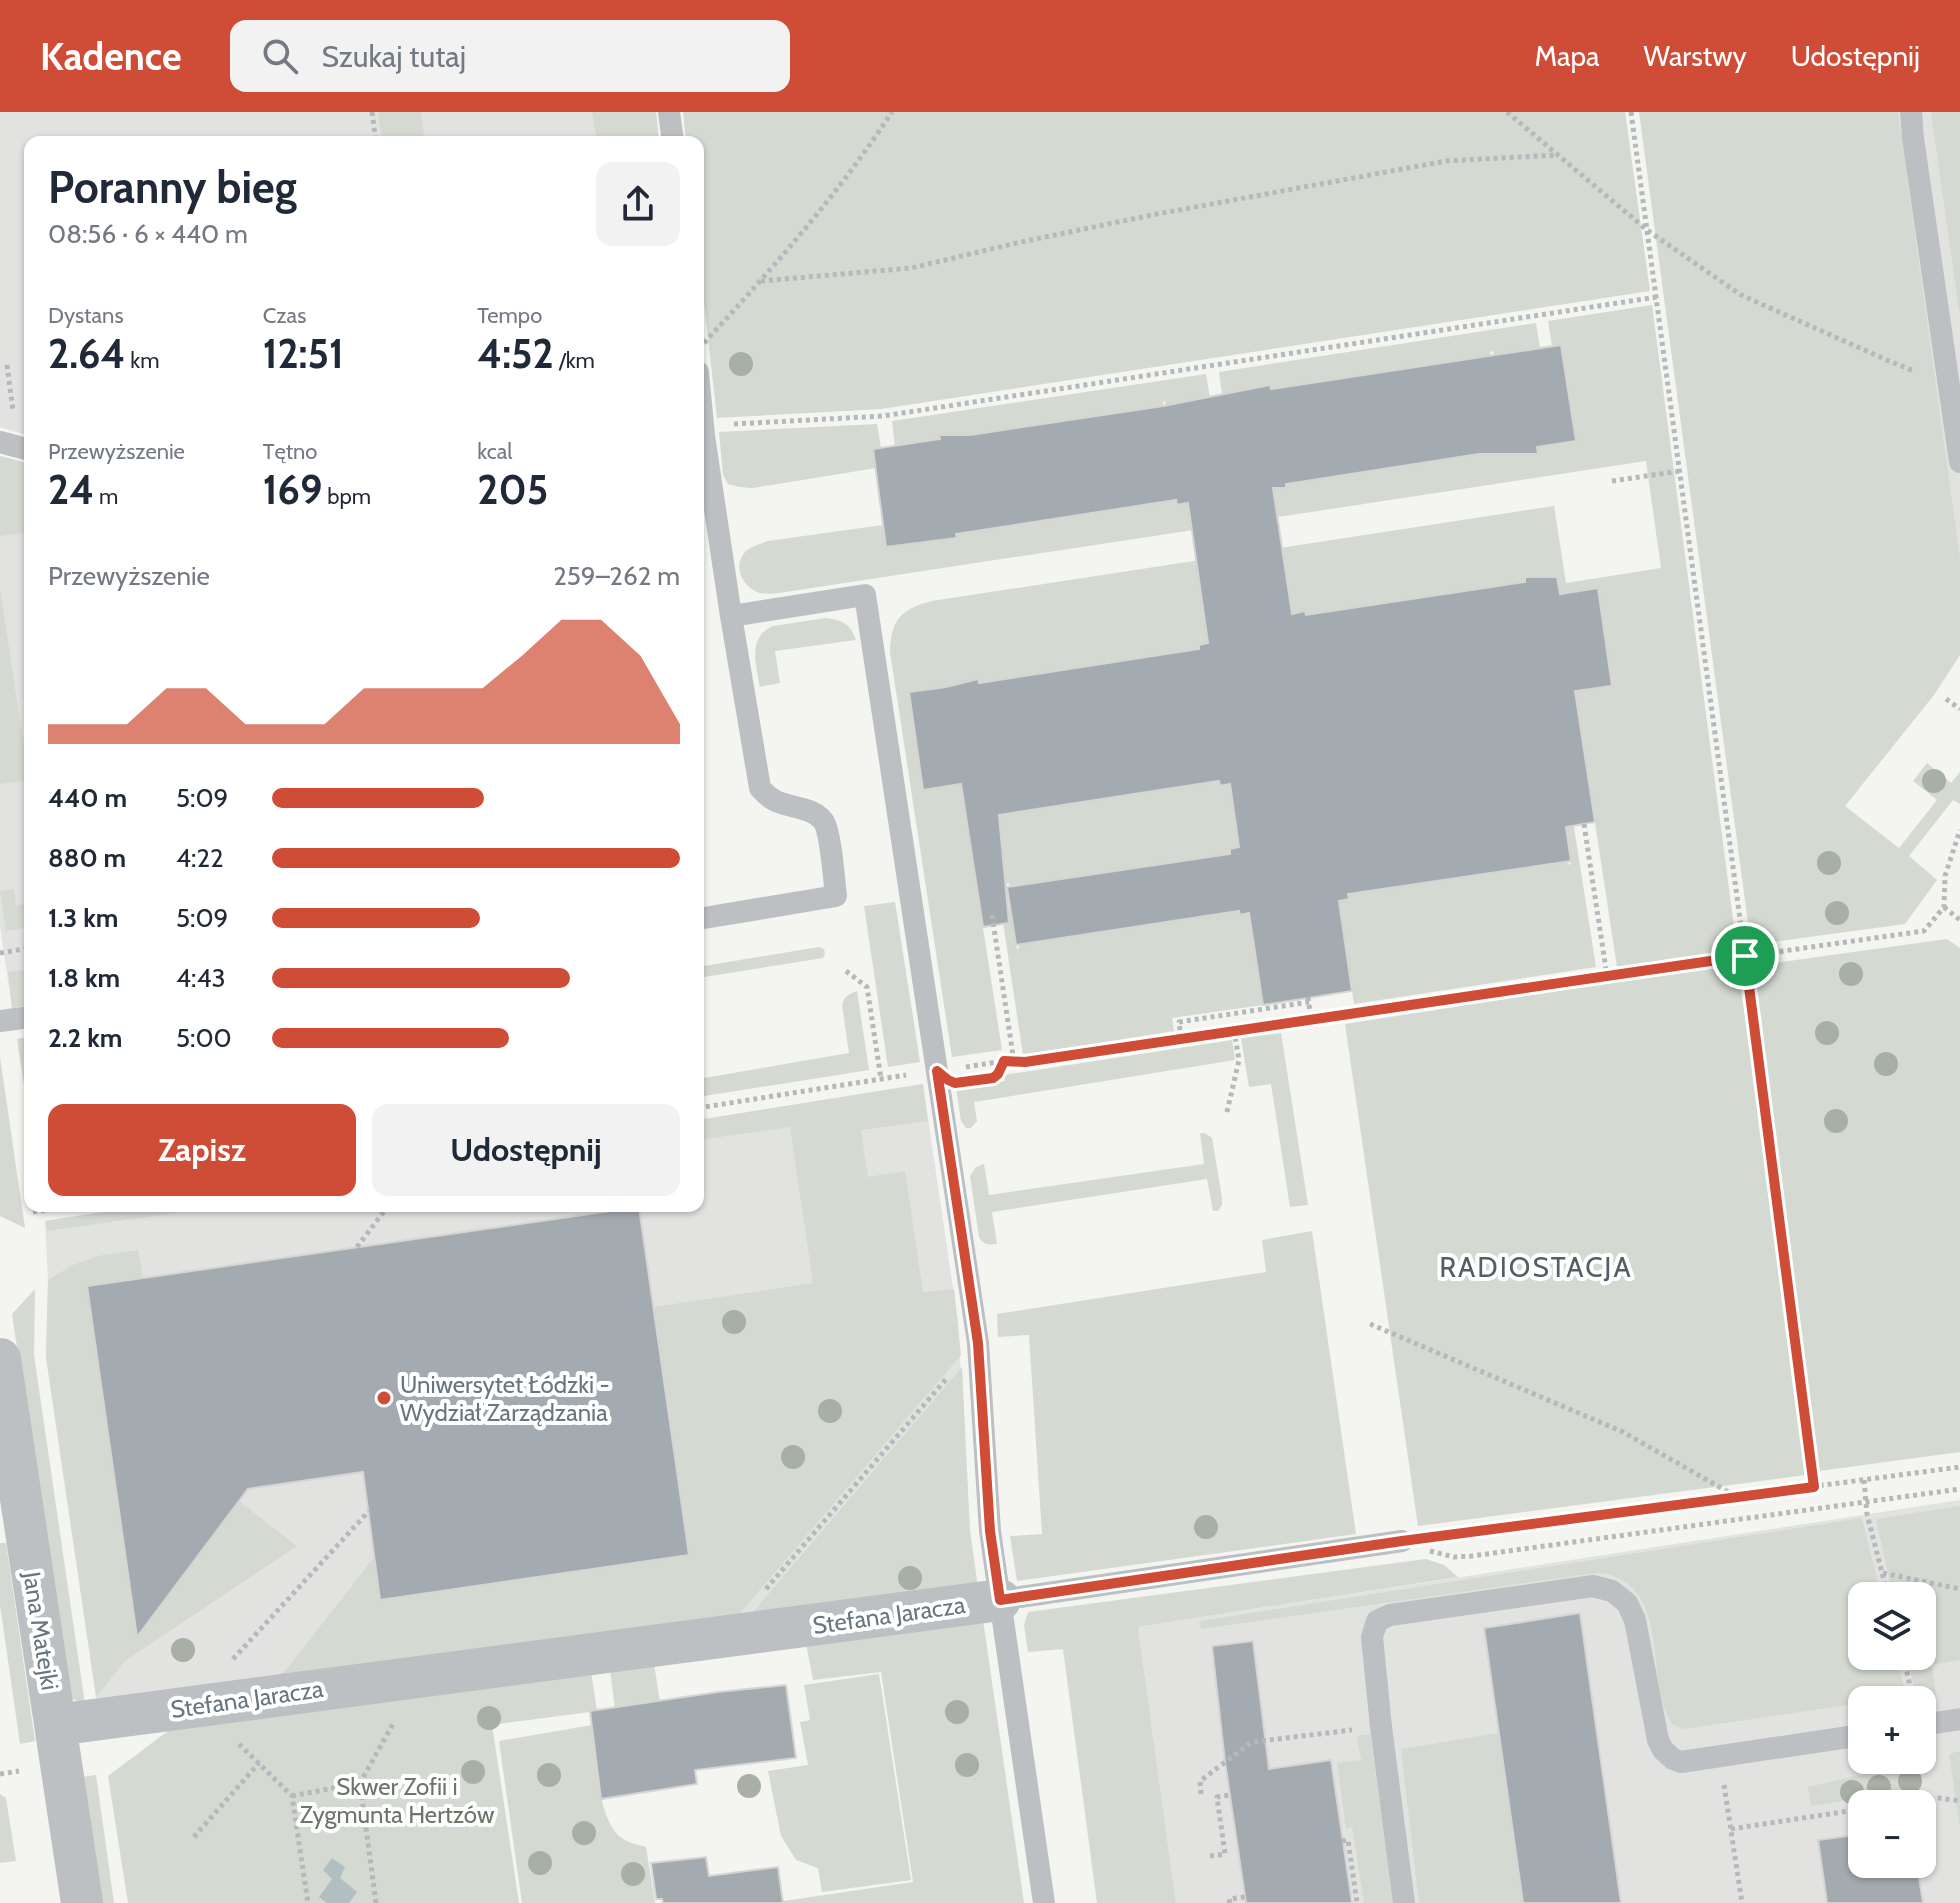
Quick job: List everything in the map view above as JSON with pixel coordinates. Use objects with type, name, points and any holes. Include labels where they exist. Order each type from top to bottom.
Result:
[{"type":"street","name":"Jana Matejki","points":[[0,1359],[82,1903]]},
{"type":"street","name":"Stefana Jaracza","points":[[56,1725],[1000,1600]]},
{"type":"lane","points":[[669,112],[672,136]]},
{"type":"lane","points":[[1911,112],[1960,462]]},
{"type":"lane","points":[[0,442],[24,448]]},
{"type":"lane","points":[[704,444],[760,788],[784,806],[805,809],[818,815],[826,824],[836,896],[704,918]]},
{"type":"lane","points":[[731,616],[865,595],[978,1343],[990,1531],[1044,1903]]},
{"type":"lane","points":[[0,1021],[24,1018]]},
{"type":"lane","name":"Stefana Jaracza","points":[[1000,1600],[1402,1541]]},
{"type":"lane","points":[[1404,1903],[1372,1637],[1379,1620],[1390,1615],[1593,1586],[1612,1591],[1627,1603],[1635,1620],[1655,1731],[1663,1750],[1673,1759],[1681,1762],[1848,1737]]},
{"type":"lane","points":[[1936,1723],[1960,1719]]},
{"type":"path","points":[[372,112],[375,136]]},
{"type":"path","points":[[704,343],[761,281],[863,157],[892,112]]},
{"type":"path","points":[[1507,112],[1647,230],[1741,295],[1889,361],[1949,384]]},
{"type":"path","points":[[1631,112],[1814,1487]]},
{"type":"path","points":[[761,281],[911,268],[1152,215],[1446,161],[1557,155]]},
{"type":"path","points":[[704,420],[717,425],[883,416],[1657,297]]},
{"type":"path","points":[[7,365],[12,404]]},
{"type":"path","points":[[1612,481],[1680,471]]},
{"type":"path","points":[[1946,699],[1960,709]]},
{"type":"path","points":[[1584,824],[1607,976]]},
{"type":"path","points":[[704,1107],[937,1071],[955,1083],[993,1078],[1004,1061],[1025,1062],[1924,931],[1944,907],[1945,876],[1960,830]]},
{"type":"path","points":[[1944,907],[1960,920]]},
{"type":"path","points":[[992,915],[1014,1062]]},
{"type":"path","points":[[0,953],[24,949]]},
{"type":"path","points":[[846,971],[867,987],[881,1079]]},
{"type":"path","points":[[1181,1038],[1179,1022],[1309,1000],[1311,1019]]},
{"type":"path","points":[[1227,1112],[1239,1060],[1234,1030]]},
{"type":"path","points":[[357,1247],[383,1212]]},
{"type":"path","points":[[1370,1324],[1623,1432],[1738,1498]]},
{"type":"path","points":[[726,1635],[978,1343]]},
{"type":"path","points":[[1402,1541],[1960,1467]]},
{"type":"path","points":[[1864,1480],[1867,1514],[1885,1582]]},
{"type":"path","points":[[1402,1541],[1437,1554],[1472,1556],[1960,1489]]},
{"type":"path","points":[[308,1903],[292,1796],[214,1720],[195,1706],[207,1688],[369,1511]]},
{"type":"path","points":[[1883,1573],[1960,1589]]},
{"type":"path","points":[[376,1903],[360,1783],[418,1677]]},
{"type":"path","points":[[1201,1794],[1200,1781],[1252,1742],[1381,1727]]},
{"type":"path","points":[[1720,1756],[1742,1903]]},
{"type":"path","points":[[194,1837],[259,1763]]},
{"type":"path","points":[[292,1796],[360,1783]]},
{"type":"path","points":[[1210,1856],[1225,1854],[1217,1797],[1230,1795]]},
{"type":"path","points":[[1936,1798],[1960,1801]]},
{"type":"path","points":[[1731,1829],[1848,1811]]},
{"type":"path","points":[[1342,1841],[1348,1840],[1357,1903]]},
{"type":"path","points":[[1230,1903],[1229,1899],[1245,1897]]},
{"type":"shaded area","points":[[0,112],[656,112],[658,136],[24,136],[24,434],[0,427]]},
{"type":"shaded area","points":[[1893,112],[1960,112],[1960,582]]},
{"type":"shaded area","points":[[0,456],[24,462],[24,1006],[12,1008],[0,926]]},
{"type":"shaded area","points":[[923,1084],[958,1322],[970,1532],[978,1588],[97,1702],[46,1357],[48,1280],[45,1221],[103,1212],[704,1212],[704,1119]]},
{"type":"shaded area","points":[[1960,1500],[1960,1903],[1176,1903],[1138,1627]]},
{"type":"shaded area","points":[[332,1858],[345,1867],[340,1878],[357,1892],[349,1903],[327,1903],[319,1897],[332,1879],[323,1870]]},
{"type":"green space","points":[[378,112],[421,112],[424,136],[381,136]]},
{"type":"green space","points":[[592,112],[656,112],[658,136],[596,136]]},
{"type":"green space","points":[[683,112],[1625,112],[1650,291],[881,409],[717,418],[704,302],[704,136],[685,136]]},
{"type":"green space","points":[[1639,112],[1898,112],[1960,558],[1960,655],[1934,695],[1845,806],[1899,848],[1937,800],[1913,781],[1927,763],[1951,783],[1960,772],[1960,804],[1953,800],[1909,856],[1937,880],[1905,924],[1751,945]]},
{"type":"green space","points":[[1931,112],[1960,112],[1960,311],[1959,311]]},
{"type":"green space","points":[[1652,305],[1737,949],[1617,967],[1569,652],[1583,690],[1612,685],[1598,589],[1574,631],[1525,582],[1306,615],[1303,611],[1311,670],[1201,645],[1199,649],[979,683],[976,679],[945,725],[939,688],[910,693],[955,747],[1002,1050],[952,1057],[890,652],[896,623],[905,612],[932,601],[1554,506],[1566,583],[1661,568],[1646,461],[777,593],[760,593],[744,582],[739,564],[745,552],[768,541],[883,525],[956,538],[956,534],[1176,500],[1179,505],[1240,454],[1286,488],[1286,484],[1506,450],[1509,454],[1561,345],[1552,346],[1548,321]]},
{"type":"green space","points":[[1536,323],[1540,348],[1531,349],[1537,386],[1500,393],[1493,351],[1490,352],[1491,356],[1222,395],[1219,372]]},
{"type":"green space","points":[[1206,374],[1210,398],[1171,442],[1165,401],[1163,406],[943,439],[940,436],[945,478],[895,447],[892,421]]},
{"type":"green space","points":[[877,424],[881,448],[876,468],[753,488],[728,484],[723,475],[719,432]]},
{"type":"green space","points":[[0,456],[24,462],[24,533],[0,536]]},
{"type":"green space","points":[[0,589],[24,747],[24,781],[0,784]]},
{"type":"green space","points":[[826,618],[845,624],[856,640],[775,651],[780,683],[760,687],[755,652],[759,637],[773,626]]},
{"type":"green space","points":[[1218,706],[1240,851],[1230,850],[1230,854],[1010,887],[1009,883],[1006,884],[1007,888],[998,889],[999,815],[1219,781],[1223,786]]},
{"type":"green space","points":[[1573,821],[1596,967],[1354,1004],[1332,858],[1349,898],[1348,894],[1568,861],[1569,865],[1565,822]]},
{"type":"green space","points":[[1243,872],[1263,1005],[1172,1018],[1174,1031],[1023,1055],[1001,909],[1010,908],[1017,949],[1019,944],[1239,911],[1242,915]]},
{"type":"green space","points":[[14,889],[16,905],[24,904],[24,928],[6,931],[0,891]]},
{"type":"green space","points":[[895,902],[920,1062],[888,1067],[864,906]]},
{"type":"green space","points":[[1947,939],[1960,948],[1960,1452],[1819,1471],[1753,966]]},
{"type":"green space","points":[[819,947],[824,949],[825,954],[823,958],[704,977],[704,966]]},
{"type":"green space","points":[[1739,963],[1806,1475],[1418,1526],[1345,1024]]},
{"type":"green space","points":[[24,970],[24,1006],[12,1008],[8,972]]},
{"type":"green space","points":[[857,991],[869,1070],[704,1096],[704,1078],[849,1053],[842,1005],[847,996]]},
{"type":"green space","points":[[1281,1033],[1308,1205],[1290,1207],[1271,1084],[1249,1087],[1241,1038]]},
{"type":"green space","points":[[24,1038],[24,1085],[17,1039]]},
{"type":"green space","points":[[1232,1040],[1235,1060],[974,1102],[977,1121],[971,1128],[966,1128],[961,1121],[956,1088],[1004,1081],[1004,1075]]},
{"type":"green space","points":[[0,1057],[25,1228],[0,1216]]},
{"type":"green space","points":[[923,1084],[928,1121],[861,1130],[868,1177],[905,1171],[923,1292],[954,1289],[961,1355],[735,1619],[276,1677],[286,1670],[375,1556],[392,1598],[650,1561],[658,1551],[659,1559],[689,1555],[684,1526],[679,1523],[684,1517],[654,1307],[813,1283],[790,1127],[704,1139],[704,1119]]},
{"type":"green space","points":[[1200,1133],[1212,1138],[1222,1198],[1218,1211],[1213,1211],[1207,1179],[992,1212],[997,1244],[986,1244],[979,1237],[970,1176],[976,1167],[984,1164],[989,1195],[1204,1164]]},
{"type":"green space","points":[[103,1212],[182,1212],[47,1231],[45,1221]]},
{"type":"green space","points":[[1312,1231],[1356,1534],[1017,1581],[1010,1536],[1042,1534],[1029,1335],[998,1337],[997,1314],[1266,1272],[1262,1240]]},
{"type":"green space","points":[[138,1250],[143,1278],[124,1280],[117,1290],[116,1281],[87,1286],[91,1315],[99,1314],[92,1324],[135,1624],[139,1627],[137,1635],[239,1501],[297,1546],[125,1661],[96,1697],[46,1357],[48,1280],[73,1265],[98,1256]]},
{"type":"green space","points":[[35,1289],[34,1355],[85,1704],[70,1698],[12,1314]]},
{"type":"green space","points":[[962,1367],[970,1532],[978,1588],[748,1618]]},
{"type":"green space","points":[[1960,1506],[1960,1660],[1936,1664],[1936,1582],[1890,1582],[1876,1519]]},
{"type":"green space","points":[[1862,1518],[1878,1582],[1848,1582],[1848,1670],[1900,1670],[1904,1686],[1848,1686],[1848,1705],[1684,1729],[1673,1725],[1664,1706],[1649,1617],[1641,1598],[1627,1584],[1604,1573],[1201,1629],[1200,1621]]},
{"type":"green space","points":[[0,1543],[6,1543],[35,1741],[20,1744],[0,1605]]},
{"type":"green space","points":[[1426,1559],[1444,1565],[1458,1577],[1138,1627],[1176,1903],[1097,1903],[1063,1649],[1028,1652],[1024,1625],[1028,1612]]},
{"type":"green space","points":[[983,1620],[1024,1903],[770,1903],[913,1882],[881,1672],[813,1680],[806,1643]]},
{"type":"green space","points":[[654,1663],[660,1702],[615,1709],[610,1669]]},
{"type":"green space","points":[[1910,1670],[1933,1670],[1935,1686],[1914,1684]]},
{"type":"green space","name":"Skwer Zofii i Zygmunta Hertzów","points":[[591,1671],[597,1711],[492,1725],[519,1903],[128,1903],[108,1776],[176,1725]]},
{"type":"green space","points":[[879,1674],[911,1880],[822,1892],[818,1868],[796,1860],[781,1836],[768,1771],[808,1765],[800,1722],[810,1720],[804,1685]]},
{"type":"green space","points":[[592,1725],[599,1786],[607,1818],[622,1838],[646,1847],[655,1903],[522,1903],[499,1741]]},
{"type":"green space","points":[[1499,1733],[1523,1903],[1419,1903],[1401,1749]]},
{"type":"green space","points":[[1370,1734],[1393,1903],[1364,1903],[1352,1827],[1346,1829],[1337,1763],[1361,1760],[1357,1736]]},
{"type":"green space","points":[[1960,1751],[1960,1827],[1949,1754]]},
{"type":"green space","points":[[1864,1774],[1918,1774],[1921,1789],[1848,1790],[1848,1800],[1811,1806],[1808,1787]]},
{"type":"green space","points":[[96,1775],[114,1903],[101,1903],[82,1777]]},
{"type":"green space","points":[[0,1794],[6,1798],[16,1861],[0,1863]]},
{"type":"building","points":[[1561,345],[1576,441],[1537,447],[1538,454],[1479,454],[1273,488],[1292,614],[1305,611],[1306,615],[1525,582],[1525,577],[1557,577],[1560,594],[1598,588],[1612,686],[1575,691],[1595,822],[1566,827],[1571,861],[1348,894],[1349,899],[1339,901],[1352,991],[1263,1005],[1249,913],[1240,915],[1239,911],[1016,945],[1007,887],[1230,854],[1230,849],[1239,847],[1230,784],[1220,786],[1219,781],[999,815],[1009,923],[983,927],[961,784],[923,790],[909,692],[978,679],[979,683],[1199,649],[1199,645],[1208,643],[1188,503],[1177,505],[1176,500],[956,534],[957,538],[886,547],[873,449],[940,439],[939,435],[970,435],[1163,406],[1270,385],[1271,389]]},
{"type":"building","name":"Uniwersytet Łódzki - Wydział Zarządzania","points":[[604,1212],[640,1212],[689,1555],[380,1600],[363,1472],[248,1489],[137,1637],[87,1286]]},
{"type":"building","points":[[1580,1613],[1621,1903],[1523,1903],[1484,1628]]},
{"type":"building","points":[[1253,1641],[1269,1769],[1331,1760],[1352,1903],[1246,1903],[1212,1646]]},
{"type":"building","points":[[786,1685],[796,1758],[695,1770],[697,1784],[601,1799],[590,1711]]},
{"type":"building","points":[[1848,1836],[1848,1878],[1919,1878],[1923,1903],[1827,1903],[1818,1840]]},
{"type":"building","points":[[706,1857],[709,1876],[778,1867],[783,1903],[663,1903],[662,1899],[656,1899],[651,1863]]},
{"type":"place","name":"Uniwersytet Łódzki - Wydział Zarządzania","points":[[384,1398]]},
{"type":"district","name":"RADIOSTACJA","points":[[1536,1267]]},
{"type":"route","points":[[1745,956],[1814,1487],[1402,1541],[1000,1600],[990,1531],[978,1343],[937,1071],[955,1083],[993,1078],[1004,1061],[1025,1062],[1745,956]]}]
